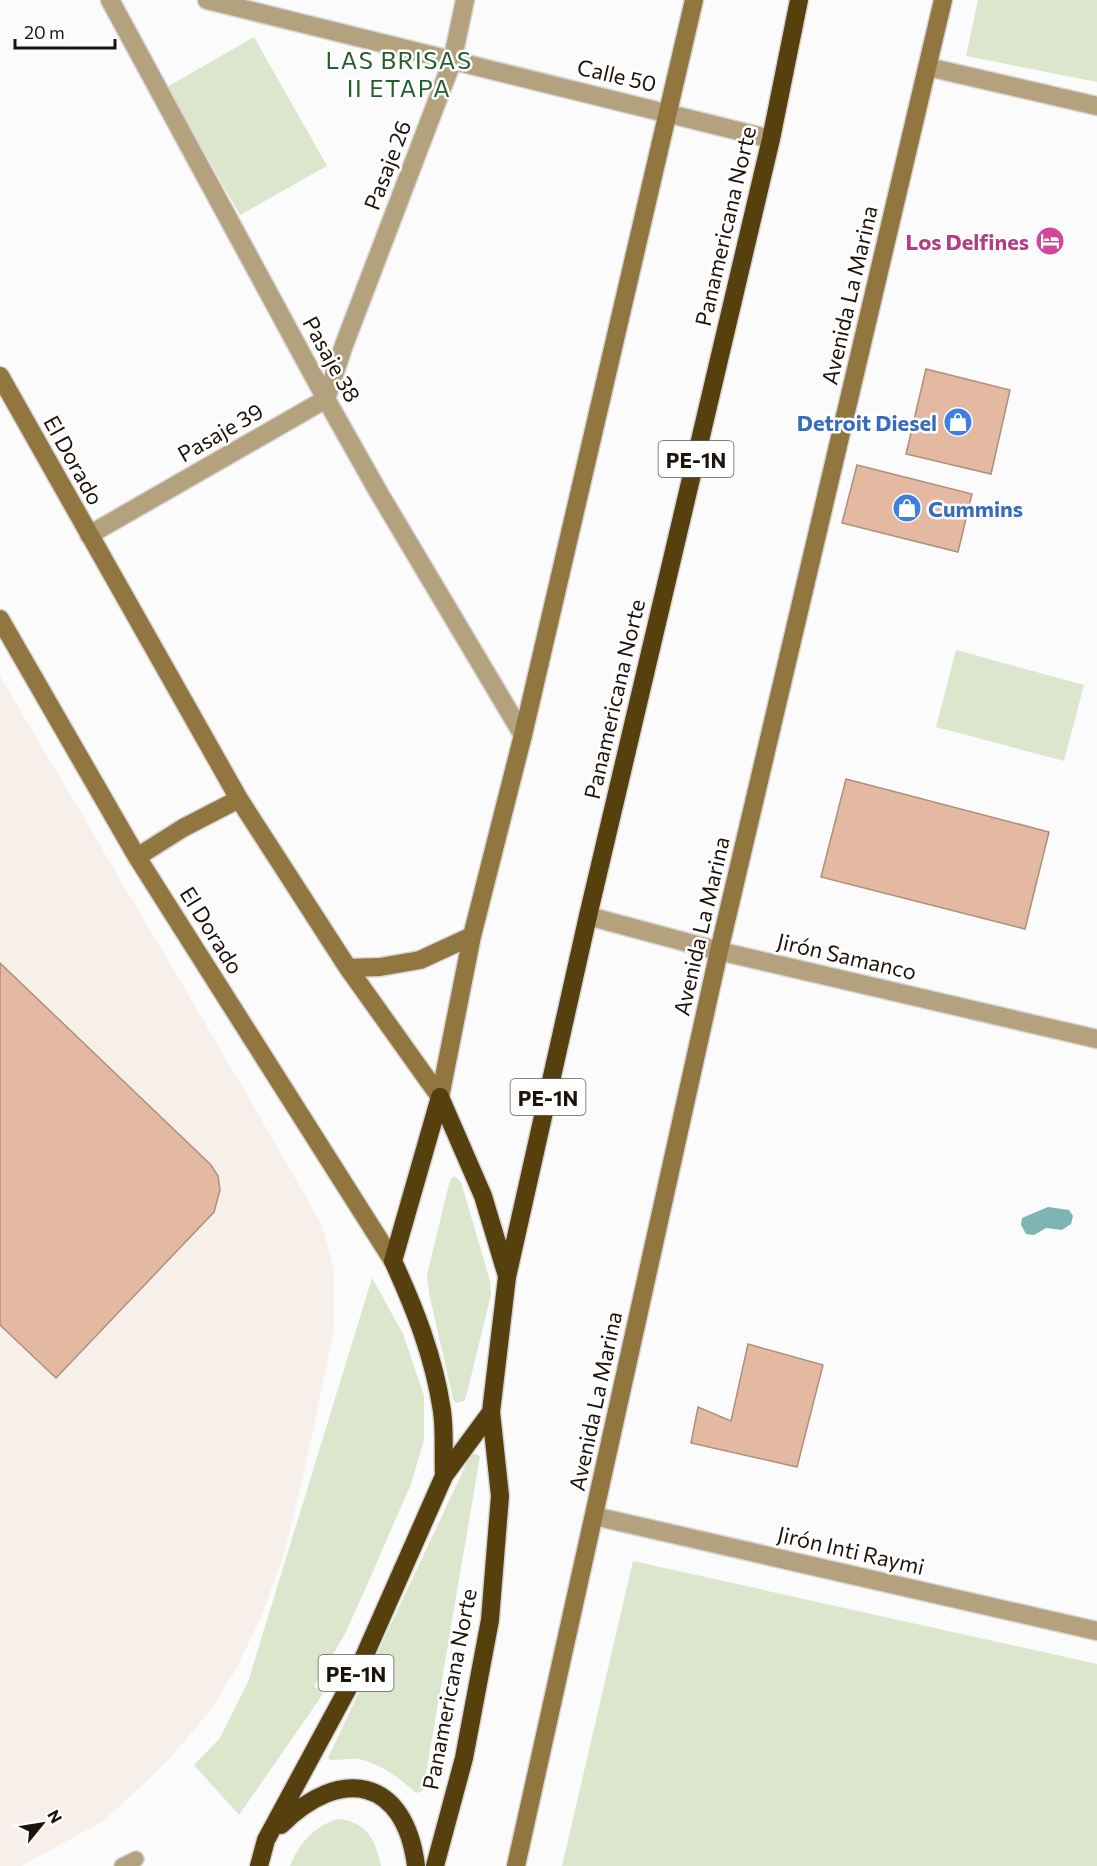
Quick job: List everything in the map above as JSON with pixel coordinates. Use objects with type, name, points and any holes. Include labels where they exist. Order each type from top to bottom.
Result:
[{"type":"highway","name":"Panamericana Norte","points":[[435,1866],[464,1758],[490,1620],[500,1496],[492,1412],[507,1277],[588,916],[771,139],[799,0]]},
{"type":"highway","points":[[440,1097],[393,1261],[416,1311],[432,1359],[442,1413],[444,1476]]},
{"type":"highway","points":[[440,1097],[483,1196],[507,1277]]},
{"type":"highway","name":"PE-1N","points":[[259,1866],[266,1840],[360,1666],[444,1476],[492,1412]]},
{"type":"highway","points":[[266,1840],[297,1809],[322,1794],[342,1788],[362,1788],[381,1796],[396,1811],[405,1828],[416,1866]]},
{"type":"main road","points":[[440,1097],[472,936],[524,735],[694,0]]},
{"type":"main road","name":"Avenida La Marina","points":[[516,1866],[719,951],[943,0]]},
{"type":"main road","name":"El Dorado","points":[[0,376],[239,799],[348,968],[440,1097]]},
{"type":"main road","name":"El Dorado","points":[[0,620],[137,857],[393,1261]]},
{"type":"main road","points":[[137,857],[183,828],[239,799]]},
{"type":"main road","points":[[348,968],[380,967],[420,960],[472,936]]},
{"type":"street","name":"Pasaje 38","points":[[110,0],[379,494],[524,735]]},
{"type":"street","name":"Calle 50","points":[[207,0],[771,139]]},
{"type":"street","name":"Pasaje 26","points":[[326,399],[344,345],[452,62],[465,0]]},
{"type":"street","points":[[928,67],[1097,106]]},
{"type":"street","name":"Pasaje 39","points":[[89,535],[326,399]]},
{"type":"street","name":"Jirón Samanco","points":[[588,916],[719,951],[1097,1039]]},
{"type":"street","name":"Jirón Inti Raymi","points":[[594,1516],[1097,1631]]},
{"type":"shaded area","points":[[0,676],[321,1223],[334,1269],[334,1330],[302,1482],[283,1557],[261,1617],[235,1671],[211,1709],[173,1755],[135,1792],[103,1821],[21,1866],[0,1866]]},
{"type":"green space","points":[[978,0],[1097,0],[1097,82],[966,56]]},
{"type":"green space","points":[[254,37],[327,166],[240,215],[167,87]]},
{"type":"green space","points":[[956,650],[1084,685],[1064,761],[936,727]]},
{"type":"green space","points":[[455,1176],[461,1182],[490,1281],[491,1295],[466,1397],[464,1401],[456,1403],[453,1399],[427,1275],[449,1184]]},
{"type":"green space","points":[[372,1278],[403,1334],[424,1396],[424,1440],[411,1484],[367,1585],[345,1634],[314,1686],[323,1694],[239,1815],[194,1765],[220,1738],[248,1682]]},
{"type":"green space","points":[[471,1454],[477,1454],[480,1457],[423,1791],[416,1793],[397,1777],[375,1764],[359,1759],[331,1760],[328,1758]]},
{"type":"green space","points":[[633,1561],[1097,1664],[1097,1866],[562,1866]]},
{"type":"green space","points":[[337,1819],[355,1824],[368,1834],[373,1840],[381,1866],[290,1866],[298,1850],[314,1831]]},
{"type":"water","points":[[1048,1207],[1069,1210],[1073,1216],[1071,1224],[1062,1230],[1046,1228],[1034,1235],[1026,1234],[1021,1225],[1022,1218]]},
{"type":"building","name":"Detroit Diesel","points":[[926,369],[1010,390],[991,474],[906,454]]},
{"type":"building","name":"Cummins","points":[[857,465],[972,494],[958,552],[842,523]]},
{"type":"building","points":[[846,779],[1049,832],[1025,929],[821,877]]},
{"type":"building","points":[[0,963],[211,1165],[218,1176],[220,1190],[214,1212],[56,1378],[0,1325]]},
{"type":"building","points":[[748,1344],[823,1365],[797,1467],[691,1443],[698,1407],[731,1421]]},
{"type":"place","name":"Los Delfines","points":[[1050,241]]},
{"type":"place","name":"Detroit Diesel","points":[[958,422]]},
{"type":"place","name":"Cummins","points":[[907,508]]},
{"type":"district","name":"LAS BRISAS II ETAPA","points":[[399,73]]}]
